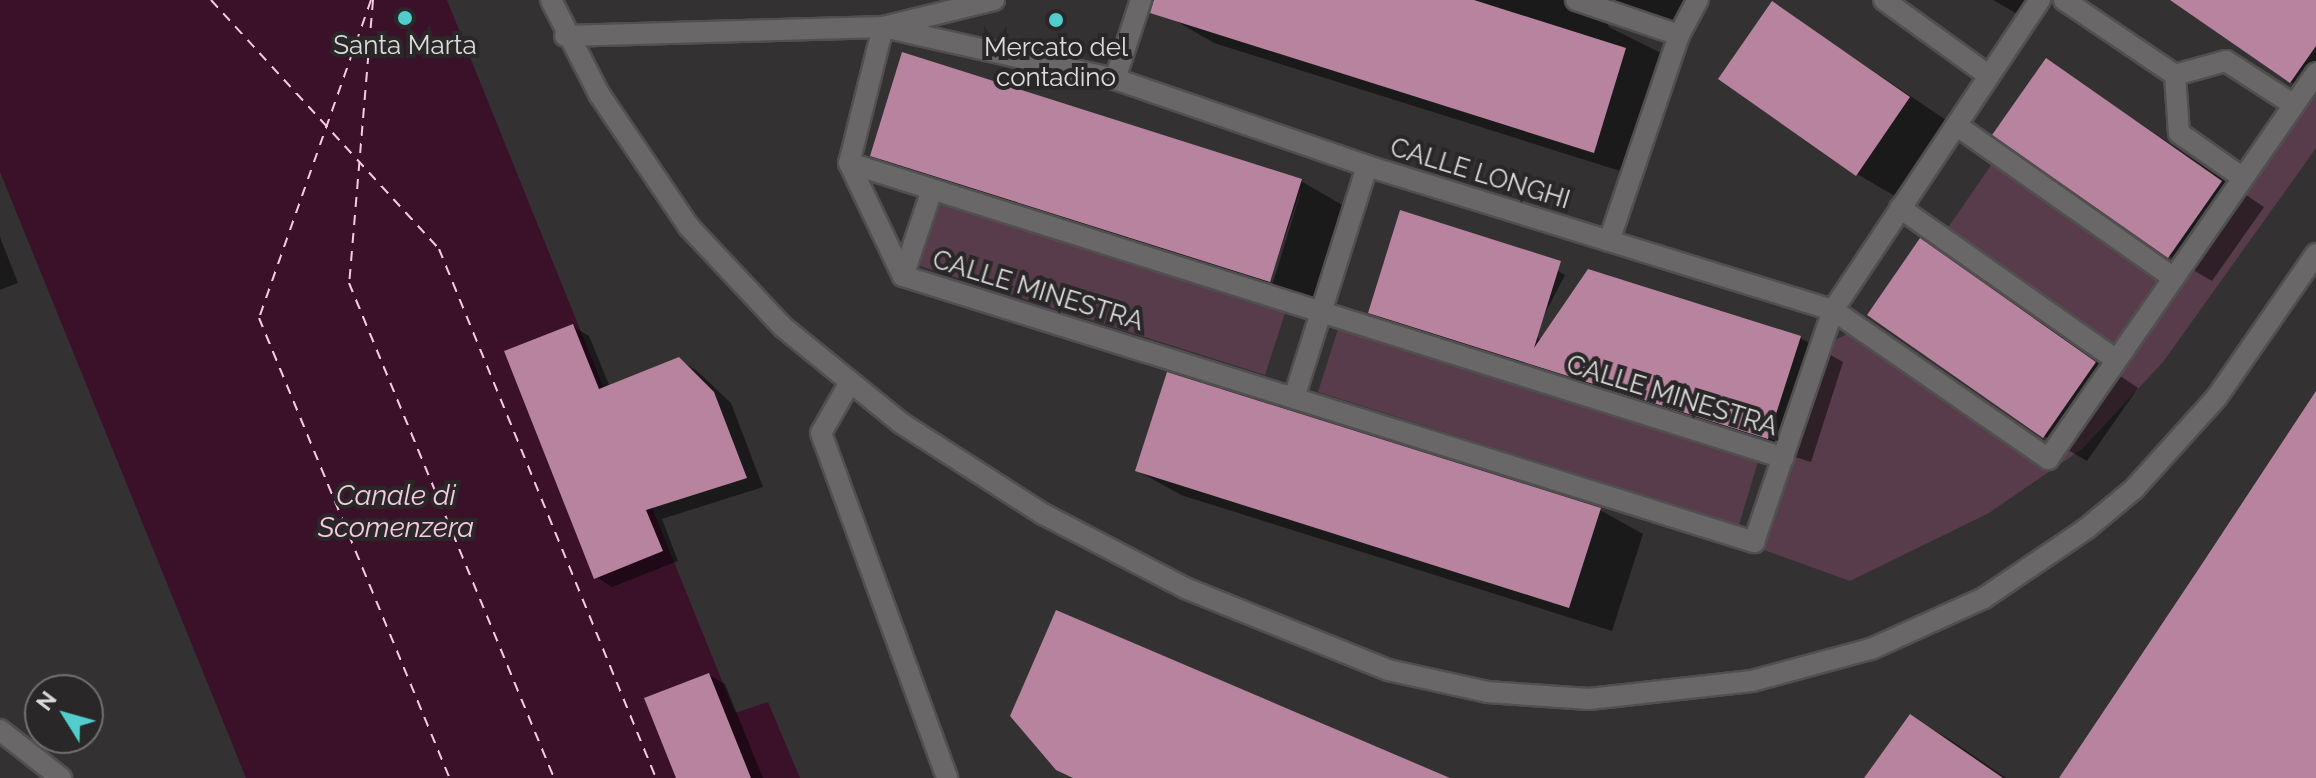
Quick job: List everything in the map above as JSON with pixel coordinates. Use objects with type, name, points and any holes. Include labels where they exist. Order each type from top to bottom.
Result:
[{"type":"street","points":[[551,0],[565,36],[647,171],[689,227],[783,327],[849,384],[968,469],[1123,558],[1283,631],[1388,670],[1487,692],[1538,698],[1640,696],[1752,681],[1871,649],[1984,598],[2037,565],[2134,489],[2217,397],[2316,254]]},
{"type":"street","points":[[565,36],[883,27],[994,0]]},
{"type":"street","points":[[1115,79],[1141,0]]},
{"type":"street","points":[[1576,0],[1679,35]]},
{"type":"street","points":[[1609,241],[1679,35],[1698,0]]},
{"type":"street","points":[[1884,0],[1988,75]]},
{"type":"street","points":[[1784,458],[1833,310],[2040,0]]},
{"type":"street","points":[[2064,0],[2175,75],[2226,61],[2294,105]]},
{"type":"street","points":[[849,163],[883,27]]},
{"type":"street","name":"CALLE LONGHI","points":[[883,27],[1115,79],[1367,166],[1833,310],[2048,459],[2116,360]]},
{"type":"street","points":[[1900,208],[2116,360],[2316,73]]},
{"type":"street","points":[[2175,75],[2179,133],[2243,178]]},
{"type":"street","points":[[1956,125],[2174,278]]},
{"type":"street","name":"CALLE MINESTRA","points":[[849,163],[1320,315],[1784,458],[1754,542],[903,276],[849,163]]},
{"type":"street","points":[[1294,398],[1367,166]]},
{"type":"street","name":"CALLE MINESTRA","points":[[903,276],[932,190]]},
{"type":"street","points":[[849,384],[821,433],[947,778]]},
{"type":"street","points":[[0,730],[61,778]]},
{"type":"shaded area","points":[[2316,80],[2316,148],[2163,362],[2082,449],[1989,513],[1850,581],[1761,549],[1825,345],[1855,330],[2046,465]]},
{"type":"shaded area","points":[[1996,158],[2164,276],[2115,347],[1947,229]]},
{"type":"shaded area","points":[[935,197],[1287,307],[1265,375],[914,264]]},
{"type":"shaded area","points":[[1339,326],[1759,458],[1739,525],[1318,392]]},
{"type":"water","name":"Canale di Scomenzera","points":[[0,0],[447,0],[735,713],[768,702],[800,778],[246,778],[0,172]]},
{"type":"building","points":[[1154,0],[1474,0],[1626,48],[1594,153],[1150,13]]},
{"type":"building","points":[[2170,0],[2316,0],[2316,46],[2290,83]]},
{"type":"building","points":[[1772,1],[1910,97],[1856,176],[1718,79]]},
{"type":"building","points":[[902,52],[1302,179],[1270,282],[870,156]]},
{"type":"building","points":[[2046,58],[2222,181],[2168,258],[1992,135]]},
{"type":"building","points":[[1400,210],[1561,261],[1534,348],[1588,269],[1801,336],[1768,439],[1368,313]]},
{"type":"building","points":[[1920,238],[2096,362],[2043,438],[1867,315]]},
{"type":"building","points":[[573,324],[599,389],[679,357],[714,392],[747,478],[646,510],[663,551],[594,579],[504,351]]},
{"type":"building","points":[[1167,372],[1601,508],[1569,608],[1135,471]]},
{"type":"building","points":[[2316,391],[2316,778],[2059,778],[2198,570]]},
{"type":"building","points":[[1056,610],[1450,778],[1073,778],[1056,770],[1010,716]]},
{"type":"building","points":[[709,673],[751,778],[676,778],[644,698]]},
{"type":"building","points":[[1910,714],[2003,778],[1864,778]]},
{"type":"ferry route","points":[[211,0],[439,249],[656,778]]},
{"type":"ferry route","points":[[371,0],[259,318],[450,778]]},
{"type":"ferry route","points":[[373,0],[349,283],[554,778]]},
{"type":"place","name":"Santa Marta","points":[[405,18]]},
{"type":"place","name":"Mercato del contadino","points":[[1056,20]]}]
